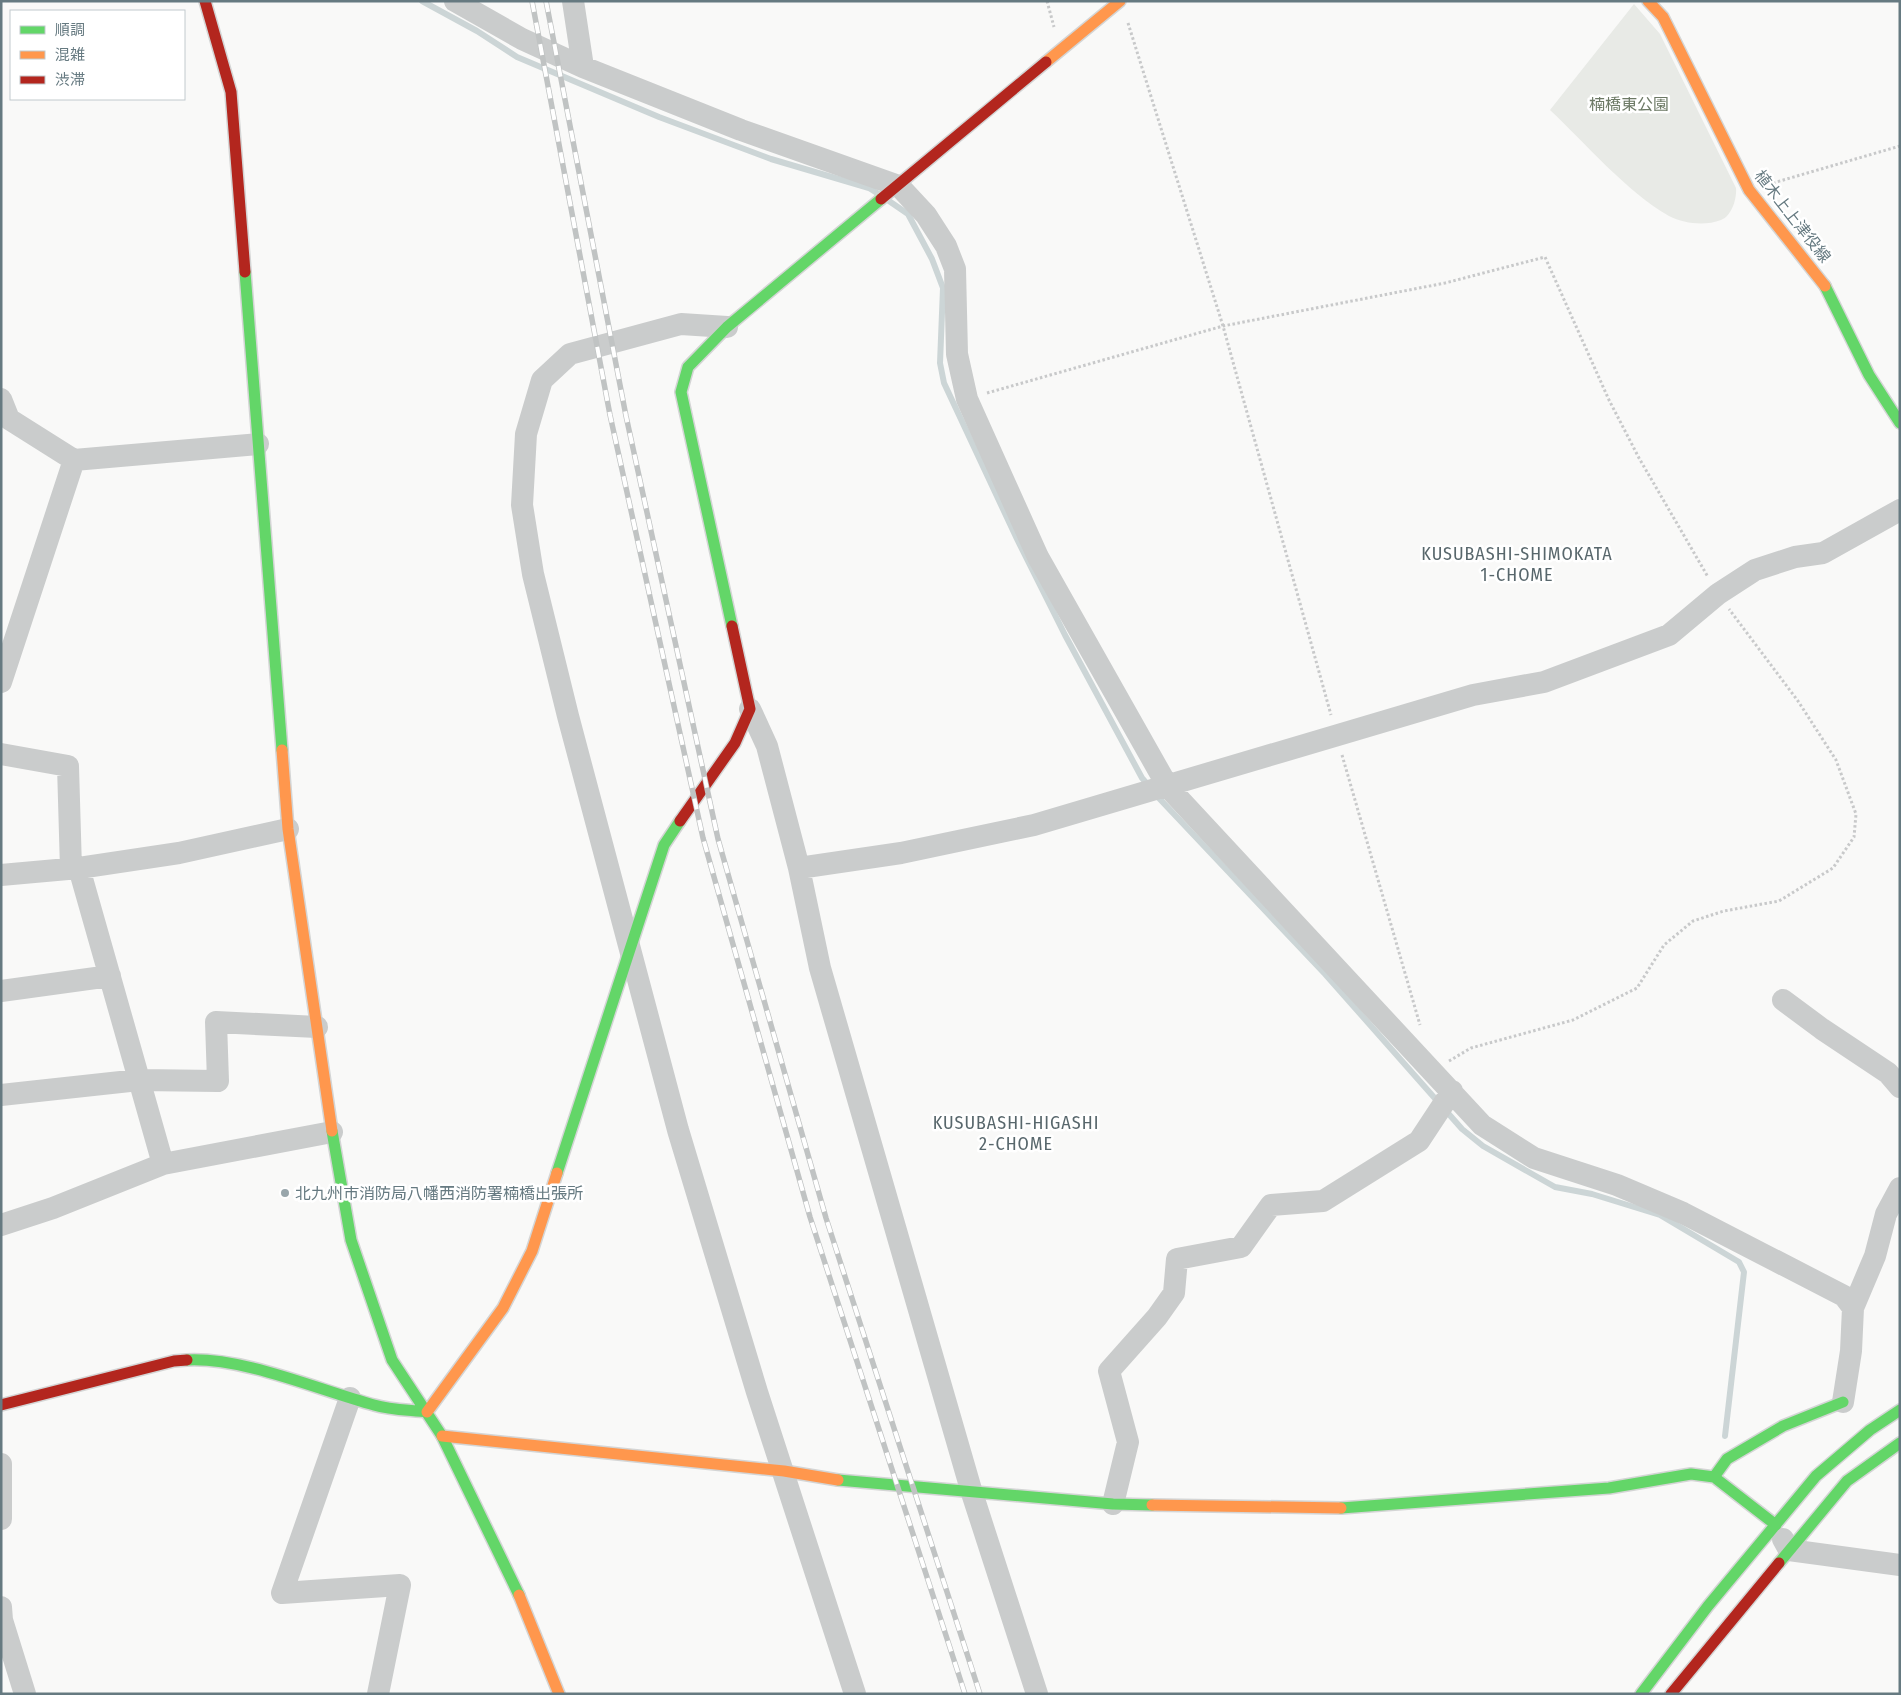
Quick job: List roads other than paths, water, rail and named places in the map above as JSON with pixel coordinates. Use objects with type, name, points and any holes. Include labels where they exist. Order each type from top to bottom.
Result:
[{"type":"street","points":[[205,1],[231,92],[288,829],[332,1132],[351,1240],[392,1360],[442,1436],[516,1588],[559,1694]]},
{"type":"street","points":[[455,1],[522,39],[583,67],[742,130],[899,186],[926,215],[946,246],[955,269],[958,354],[967,399],[1038,557],[1168,786],[1482,1125],[1534,1158],[1617,1185],[1683,1213],[1844,1296],[1853,1308]]},
{"type":"street","points":[[573,1],[583,67]]},
{"type":"street","points":[[1037,1694],[972,1493],[820,968],[799,868],[767,746],[750,709],[681,392],[688,367],[727,327],[1120,1]]},
{"type":"street","name":"植木上上津役線","points":[[1648,1],[1663,17],[1749,190],[1822,280],[1870,374],[1900,423]]},
{"type":"street","points":[[727,327],[681,324],[570,354],[542,380],[526,434],[522,505],[533,574],[630,952],[681,1139],[757,1392],[855,1694]]},
{"type":"street","points":[[1,400],[9,419],[74,460],[258,444]]},
{"type":"street","points":[[1,682],[74,460]]},
{"type":"street","points":[[799,868],[901,853],[1025,827],[1473,695],[1544,682],[1669,635],[1718,594],[1755,570],[1795,557],[1823,553],[1900,510]]},
{"type":"street","points":[[427,1412],[503,1308],[532,1251],[664,845],[735,743],[750,709]]},
{"type":"street","points":[[1,754],[68,766],[75,869],[110,976],[163,1164]]},
{"type":"street","points":[[1,875],[75,869],[179,854],[288,829]]},
{"type":"street","points":[[1,991],[110,976]]},
{"type":"street","points":[[1783,1000],[1822,1029],[1888,1073],[1900,1087]]},
{"type":"street","points":[[1,1095],[139,1080],[218,1081],[216,1022],[317,1027]]},
{"type":"street","points":[[1113,1504],[1128,1442],[1109,1371],[1157,1317],[1174,1293],[1177,1259],[1240,1247],[1271,1205],[1323,1201],[1419,1141],[1452,1091]]},
{"type":"street","points":[[1,1225],[53,1208],[163,1164],[332,1132]]},
{"type":"street","points":[[1714,1477],[1727,1459],[1783,1426],[1843,1402],[1851,1351],[1853,1308],[1875,1256],[1886,1214],[1900,1188]]},
{"type":"street","points":[[1,1405],[174,1361],[206,1359],[264,1372],[376,1406],[427,1412]]},
{"type":"street","points":[[350,1398],[282,1593],[400,1585],[378,1694]]},
{"type":"street","points":[[1641,1694],[1708,1606],[1816,1476],[1870,1430],[1900,1410]]},
{"type":"street","points":[[442,1436],[784,1471],[831,1479],[1113,1504],[1332,1509],[1609,1488],[1691,1474],[1714,1477],[1776,1525],[1789,1550]]},
{"type":"street","points":[[1671,1694],[1847,1481],[1900,1443]]},
{"type":"street","points":[[1,1464],[1,1518]]},
{"type":"street","points":[[1789,1550],[1900,1565]]},
{"type":"street","points":[[2,1616],[25,1694]]},
{"type":"waterway","points":[[422,1],[477,31],[517,57],[659,117],[771,159],[869,188],[877,193]]},
{"type":"waterway","points":[[889,201],[908,214],[932,259],[943,288],[940,363],[944,383],[1017,539],[1065,635],[1142,778],[1149,786]]},
{"type":"waterway","points":[[1155,794],[1325,974],[1462,1129],[1483,1146],[1555,1187],[1592,1194],[1660,1215],[1739,1262],[1744,1272],[1725,1436]]},
{"type":"railway","points":[[532,1],[610,415],[703,838],[810,1217],[965,1694]]},
{"type":"railway","points":[[546,1],[626,416],[718,839],[826,1218],[980,1694]]},
{"type":"place","name":"北九州市消防局八幡西消防署楠橋出張所","points":[[285,1193]]},
{"type":"district","name":"KUSUBASHI-SHIMOKATA 1-CHOME","points":[[1517,564]]},
{"type":"district","name":"KUSUBASHI-HIGASHI 2-CHOME","points":[[1016,1133]]},
{"type":"park label","name":"楠橋東公園","points":[[1629,104]]}]
